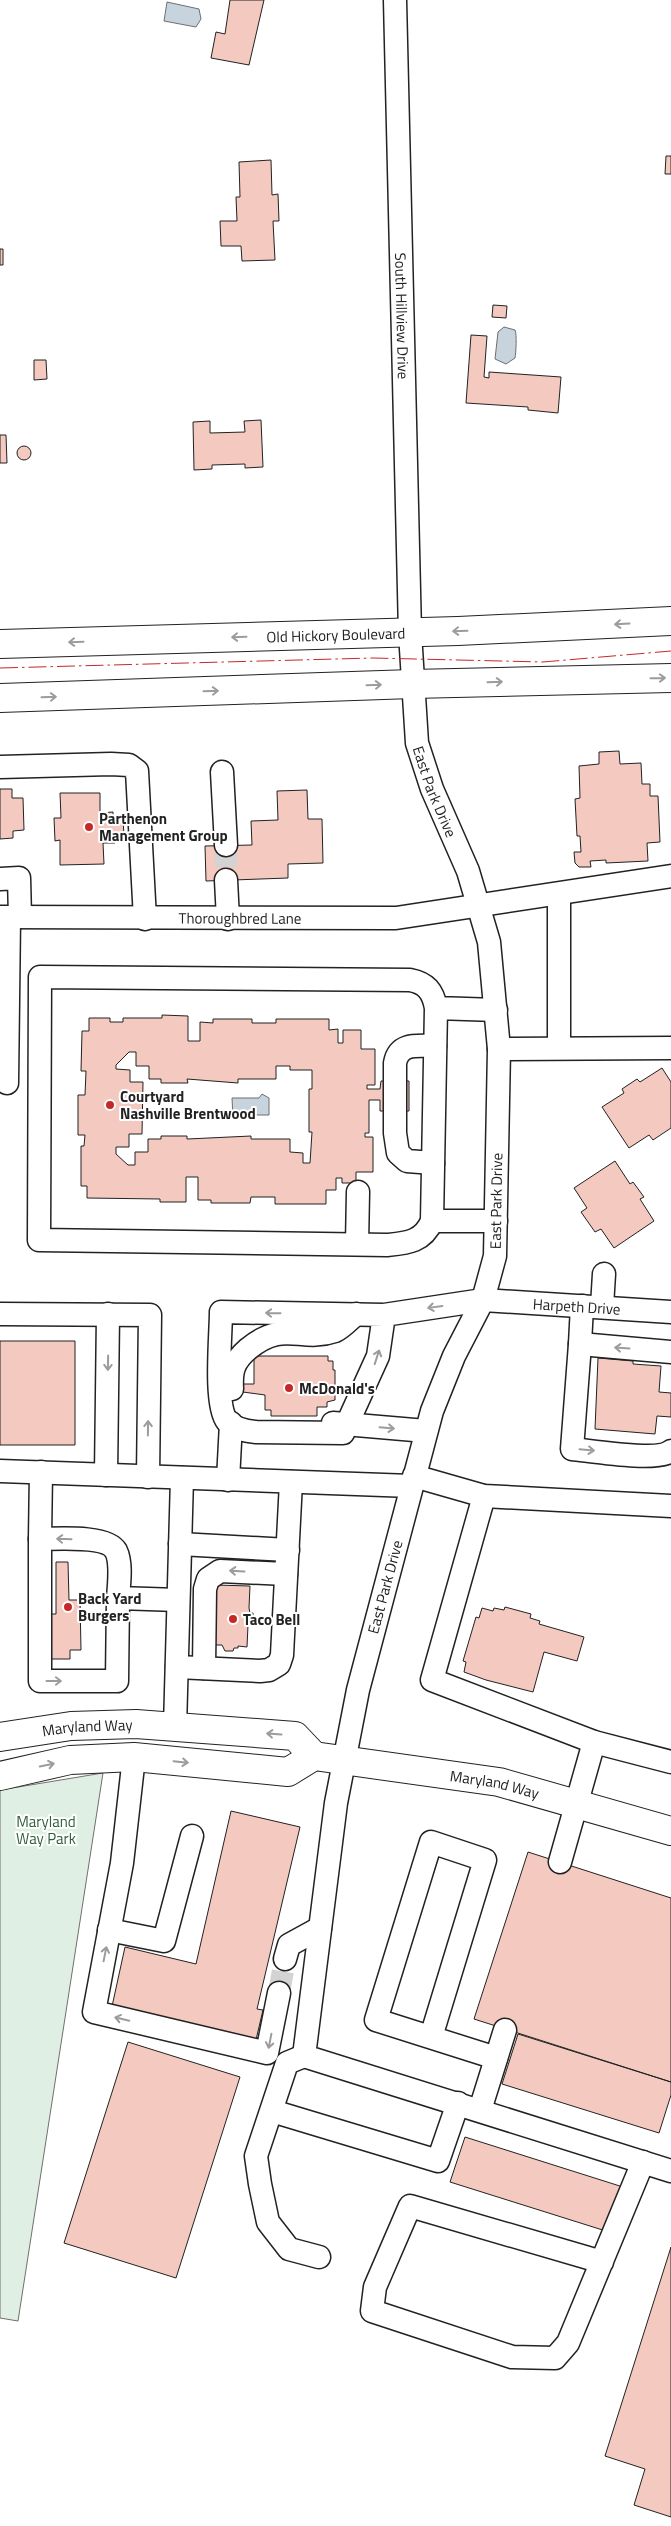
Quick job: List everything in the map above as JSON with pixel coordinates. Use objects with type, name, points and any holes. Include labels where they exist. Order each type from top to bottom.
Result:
[{"type":"main road","name":"Old Hickory Boulevard","points":[[0,644],[410,633],[671,621]]},
{"type":"main road","points":[[0,698],[412,684],[671,678]]},
{"type":"main road","name":"Maryland Way","points":[[0,1737],[71,1726],[136,1724],[295,1736],[314,1756]]},
{"type":"main road","name":"Maryland Way","points":[[0,1776],[70,1760],[134,1758],[288,1772],[314,1756],[499,1782],[671,1831]]},
{"type":"street","name":"South Hillview Drive","points":[[395,0],[410,633]]},
{"type":"street","name":"East Park Drive","points":[[304,2056],[336,1803],[358,1690],[426,1431],[454,1356],[483,1300],[496,1256],[498,1049],[489,942],[480,906],[468,871],[423,764],[417,743],[410,633]]},
{"type":"street","points":[[0,767],[111,764],[129,765],[137,771],[144,919]]},
{"type":"street","points":[[222,772],[226,846]]},
{"type":"street","name":"Thoroughbred Lane","points":[[10,917],[228,920],[396,918],[559,895],[671,876]]},
{"type":"street","points":[[0,878],[19,878],[10,917],[6,970],[7,1083]]},
{"type":"street","points":[[226,880],[228,920]]},
{"type":"street","points":[[559,895],[559,1048]]},
{"type":"street","points":[[6,970],[40,977],[410,980],[425,985],[434,998],[436,1008],[432,1221],[424,1234],[415,1241],[387,1244],[39,1240],[40,977]]},
{"type":"street","points":[[436,1008],[496,1010]]},
{"type":"street","points":[[433,1164],[407,1161],[398,1153],[395,1133],[395,1063],[399,1052],[403,1049],[414,1046],[435,1046]]},
{"type":"street","points":[[498,1049],[671,1048]]},
{"type":"street","points":[[357,1244],[358,1192]]},
{"type":"street","points":[[432,1221],[496,1221]]},
{"type":"street","points":[[604,1274],[580,1344],[572,1449],[652,1456],[667,1454],[671,1451]]},
{"type":"street","name":"Harpeth Drive","points":[[231,1423],[222,1412],[220,1402],[221,1312],[384,1315],[483,1300],[671,1312]]},
{"type":"street","points":[[0,1314],[150,1314],[148,1477]]},
{"type":"street","points":[[106,1475],[108,1314]]},
{"type":"street","points":[[356,1314],[337,1330],[326,1333],[276,1333],[268,1335],[240,1356],[231,1368],[232,1393],[236,1409],[250,1417],[300,1419],[347,1425],[426,1431]]},
{"type":"street","points":[[228,1480],[231,1423],[243,1430],[256,1432],[343,1433],[378,1356],[384,1315]]},
{"type":"street","points":[[580,1344],[671,1352]]},
{"type":"street","points":[[0,1471],[292,1482],[413,1481],[484,1496],[671,1506]]},
{"type":"street","points":[[40,1539],[103,1541],[112,1546],[118,1558],[117,1681],[40,1680],[40,1539],[41,1472]]},
{"type":"street","points":[[175,1727],[182,1478]]},
{"type":"street","points":[[177,1667],[269,1670],[279,1664],[292,1482]]},
{"type":"street","points":[[484,1496],[432,1680],[594,1742],[671,1762]]},
{"type":"street","points":[[180,1544],[288,1550]]},
{"type":"street","points":[[204,1668],[205,1589],[208,1579],[216,1573],[227,1570],[286,1574]]},
{"type":"street","points":[[118,1598],[178,1600]]},
{"type":"street","points":[[560,1862],[594,1742]]},
{"type":"street","points":[[134,1758],[122,1864],[94,2012],[267,2053],[279,1993]]},
{"type":"street","points":[[109,1930],[164,1941],[192,1836]]},
{"type":"street","points":[[431,2037],[485,1860],[431,1842],[376,2020],[496,2058]]},
{"type":"street","points":[[285,1959],[289,1945],[320,1928]]},
{"type":"street","points":[[480,2110],[505,2030]]},
{"type":"street","points":[[319,2257],[289,2249],[268,2222],[256,2156],[287,2063],[304,2056],[643,2162],[669,2164]]},
{"type":"street","points":[[272,2110],[438,2161],[458,2103]]},
{"type":"street","points":[[602,2262],[410,2206],[375,2287],[372,2311],[512,2357],[555,2358],[568,2343],[602,2262],[643,2162]]},
{"type":"green space","name":"Maryland Way Park","points":[[103,1773],[18,2321],[0,2318],[0,1790]]},
{"type":"shaded area","points":[[167,2],[199,9],[201,19],[196,27],[164,21]]},
{"type":"shaded area","points":[[504,327],[515,330],[516,335],[515,358],[506,364],[495,359],[498,332]]},
{"type":"shaded area","points":[[262,1094],[269,1098],[269,1115],[242,1115],[238,1120],[233,1118],[232,1098],[259,1098]]},
{"type":"building","points":[[230,0],[264,0],[249,65],[211,58],[216,32],[225,34]]},
{"type":"building","points":[[666,156],[671,156],[671,174],[665,174]]},
{"type":"building","points":[[271,160],[272,195],[278,194],[279,221],[273,221],[275,260],[242,261],[241,246],[221,246],[220,221],[237,221],[236,197],[240,197],[239,162]]},
{"type":"building","points":[[0,249],[3,249],[3,265],[0,265]]},
{"type":"building","points":[[493,305],[507,306],[506,318],[492,317]]},
{"type":"building","points":[[471,335],[487,336],[484,377],[489,378],[489,372],[561,377],[558,413],[528,410],[528,407],[466,403]]},
{"type":"building","points":[[34,360],[46,360],[47,379],[34,380]]},
{"type":"building","points":[[261,420],[263,467],[245,468],[245,464],[212,465],[212,469],[194,470],[193,422],[210,421],[210,433],[245,432],[244,421]]},
{"type":"building","points":[[0,435],[6,435],[7,463],[0,463]]},
{"type":"building","points":[[21,446],[27,446],[31,453],[27,460],[21,460],[17,456],[17,450]]},
{"type":"building","points":[[619,751],[620,764],[641,763],[642,784],[650,784],[650,796],[658,796],[660,842],[647,843],[648,861],[606,863],[606,860],[590,861],[591,867],[579,867],[575,863],[574,852],[581,852],[580,836],[577,836],[575,799],[580,798],[579,766],[599,764],[599,752]]},
{"type":"building","points":[[0,789],[12,789],[12,798],[23,798],[24,830],[13,831],[13,838],[0,839]]},
{"type":"building","points":[[307,790],[308,819],[322,819],[323,863],[288,864],[288,878],[206,881],[205,846],[252,845],[251,821],[278,820],[277,791]]},
{"type":"building","name":"Parthenon Management Group","points":[[60,793],[100,793],[100,813],[113,812],[113,820],[123,820],[124,835],[115,835],[115,843],[103,843],[104,864],[60,865],[60,840],[55,841],[54,818],[61,818]]},
{"type":"building","name":"Courtyard Nashville Brentwood","points":[[162,1015],[188,1016],[188,1041],[200,1041],[200,1022],[213,1023],[213,1019],[252,1019],[252,1023],[276,1023],[276,1019],[329,1019],[329,1030],[338,1029],[338,1043],[343,1043],[343,1030],[361,1030],[361,1049],[375,1049],[375,1085],[367,1085],[367,1089],[380,1089],[381,1081],[409,1081],[409,1111],[380,1111],[380,1100],[369,1100],[369,1133],[365,1133],[365,1137],[373,1137],[373,1172],[356,1172],[356,1183],[342,1183],[342,1178],[336,1178],[336,1190],[326,1190],[326,1204],[275,1204],[275,1197],[251,1197],[250,1203],[211,1203],[211,1200],[198,1200],[198,1177],[186,1177],[186,1202],[160,1202],[160,1199],[87,1198],[87,1186],[81,1186],[81,1146],[84,1146],[85,1135],[78,1135],[78,1095],[85,1095],[86,1071],[81,1071],[82,1031],[89,1031],[89,1018],[110,1018],[110,1022],[123,1022],[123,1018],[162,1018]],"holes":[[[129,1052],[136,1052],[136,1066],[149,1066],[149,1079],[161,1079],[161,1083],[188,1083],[187,1079],[238,1083],[238,1079],[276,1079],[276,1066],[290,1066],[290,1070],[312,1070],[312,1089],[309,1089],[309,1132],[312,1132],[310,1163],[303,1163],[303,1153],[290,1152],[290,1139],[251,1139],[251,1136],[187,1139],[187,1136],[161,1136],[161,1139],[148,1139],[148,1152],[135,1152],[135,1165],[128,1165],[116,1154],[116,1147],[129,1147],[129,1134],[142,1134],[143,1082],[130,1082],[130,1070],[116,1069],[116,1065]]]},
{"type":"building","points":[[662,1068],[671,1082],[671,1128],[653,1140],[649,1135],[629,1148],[602,1107],[624,1093],[622,1089],[637,1079],[640,1082]]},
{"type":"building","points":[[615,1161],[630,1184],[633,1182],[644,1197],[640,1199],[654,1221],[614,1248],[601,1229],[595,1232],[581,1212],[587,1208],[574,1188]]},
{"type":"building","points":[[0,1341],[75,1341],[75,1445],[0,1445]]},
{"type":"building","name":"McDonald's","points":[[254,1356],[328,1356],[328,1361],[333,1361],[333,1370],[335,1370],[335,1400],[327,1402],[327,1407],[317,1407],[317,1416],[271,1416],[271,1410],[265,1410],[265,1395],[243,1392],[243,1384],[254,1384]]},
{"type":"building","points":[[598,1358],[633,1361],[633,1364],[661,1366],[659,1392],[671,1393],[671,1417],[657,1416],[655,1434],[595,1429]]},
{"type":"building","name":"Back Yard Burgers","points":[[56,1562],[68,1562],[69,1600],[80,1600],[81,1650],[70,1650],[70,1659],[51,1659],[51,1614],[56,1614]]},
{"type":"building","name":"Taco Bell","points":[[215,1585],[250,1586],[249,1608],[250,1613],[253,1613],[253,1620],[250,1620],[248,1625],[247,1647],[238,1646],[233,1651],[225,1651],[222,1645],[213,1645]]},
{"type":"building","points":[[505,1607],[531,1614],[530,1618],[540,1621],[539,1624],[584,1637],[577,1661],[544,1652],[533,1692],[486,1680],[464,1672],[466,1662],[463,1661],[476,1617],[479,1618],[482,1608],[493,1611],[494,1608],[504,1610]]},
{"type":"building","points":[[231,1811],[300,1827],[257,2009],[263,2010],[255,2044],[111,2011],[125,1947],[196,1964]]},
{"type":"building","points":[[528,1852],[671,1898],[671,2082],[474,2019]]},
{"type":"building","points":[[518,2034],[671,2082],[671,2095],[659,2133],[502,2084]]},
{"type":"building","points":[[128,2042],[240,2077],[176,2278],[64,2243]]},
{"type":"building","points":[[465,2137],[623,2187],[609,2232],[450,2182]]},
{"type":"building","points":[[671,2247],[671,2517],[634,2505],[645,2469],[605,2456]]},
{"type":"tunnel","points":[[226,845],[226,880]]},
{"type":"tunnel","points":[[279,1993],[285,1959]]},
{"type":"power","points":[[0,668],[373,658],[543,662],[671,651]]},
{"type":"place","name":"Parthenon Management Group","points":[[89,827]]},
{"type":"place","name":"Courtyard Nashville Brentwood","points":[[110,1105]]},
{"type":"place","name":"McDonald's","points":[[289,1388]]},
{"type":"place","name":"Back Yard Burgers","points":[[68,1607]]},
{"type":"place","name":"Taco Bell","points":[[233,1619]]}]
